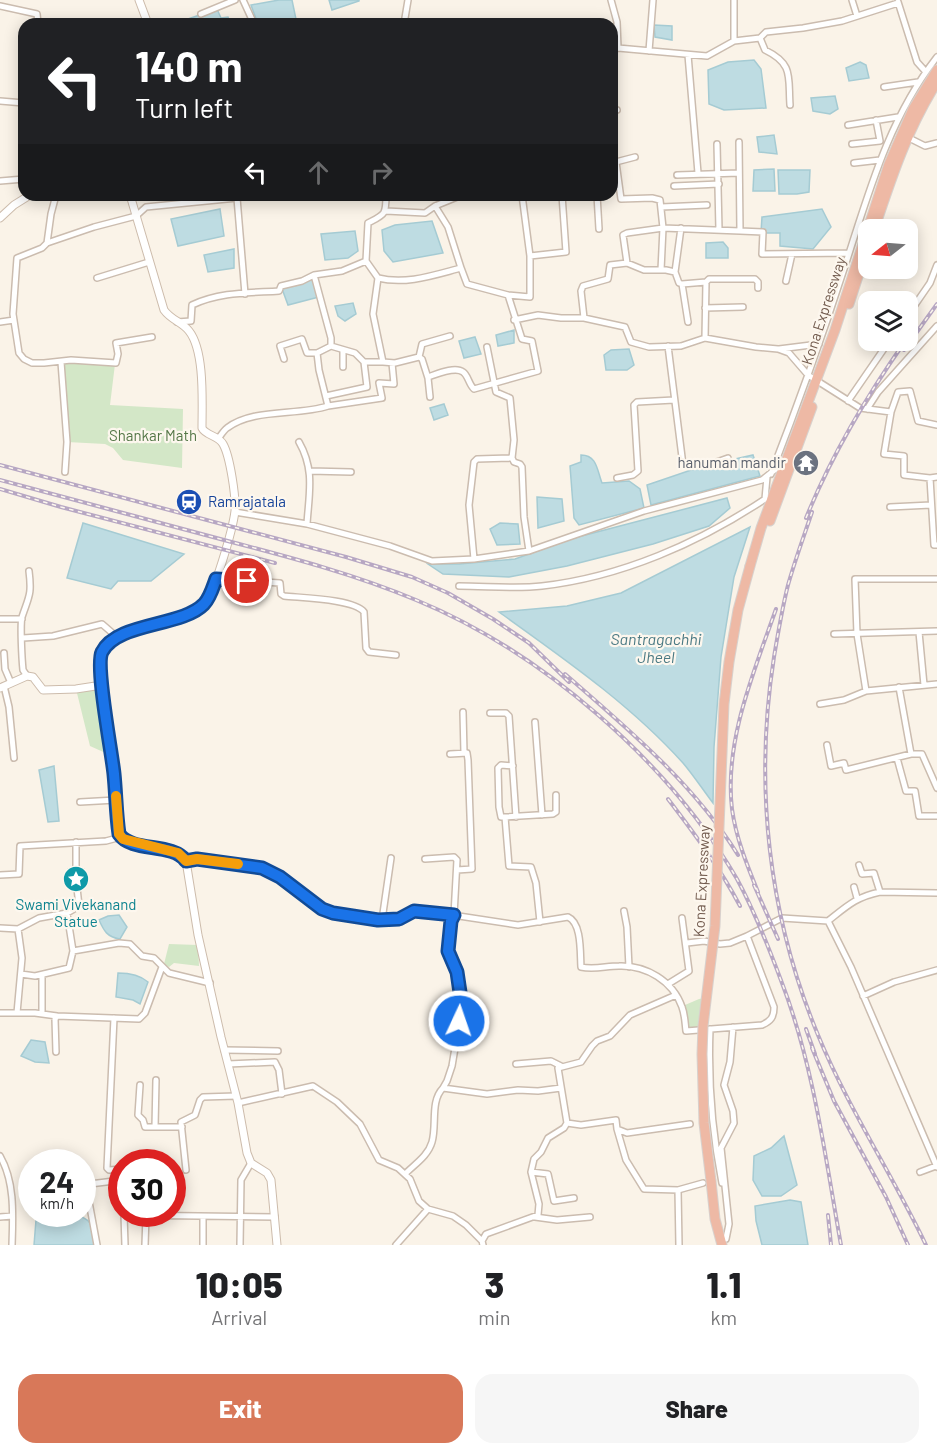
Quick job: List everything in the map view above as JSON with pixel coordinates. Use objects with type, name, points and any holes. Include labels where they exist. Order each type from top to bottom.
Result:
[{"type":"highway","name":"Kona Expressway","points":[[750,566],[766,532],[815,379],[835,330],[889,164],[913,109],[937,70]]},
{"type":"highway","points":[[878,219],[907,137],[919,111],[937,82]]},
{"type":"highway","name":"Kona Expressway","points":[[726,1243],[716,1219],[704,1123],[703,1036],[716,926],[724,704],[729,662],[738,610],[761,528],[815,379],[858,271]]},
{"type":"main road","points":[[139,0],[146,18]]},
{"type":"main road","points":[[0,218],[20,201]]},
{"type":"main road","points":[[132,201],[164,310],[190,332],[198,357],[202,395],[202,428],[204,432],[218,439],[224,448],[233,482],[235,512],[208,599],[197,610],[117,638],[106,646],[100,656],[121,837],[178,853],[186,861],[198,935],[237,1100],[243,1137],[251,1162],[269,1176],[277,1245]]},
{"type":"main road","points":[[5,686],[27,676],[33,677],[43,690],[102,685]]},
{"type":"street","points":[[201,14],[235,0]]},
{"type":"street","points":[[243,0],[251,18]]},
{"type":"street","points":[[405,18],[408,0]]},
{"type":"street","points":[[611,0],[615,18]]},
{"type":"street","points":[[649,51],[653,0]]},
{"type":"street","points":[[734,0],[734,41]]},
{"type":"street","points":[[852,0],[857,16]]},
{"type":"street","points":[[618,48],[707,56],[734,41],[760,38],[766,32],[803,28],[857,16],[898,2],[917,62],[926,72]]},
{"type":"street","points":[[0,6],[37,14],[37,18]]},
{"type":"street","points":[[760,38],[765,50],[778,56],[787,68],[790,105]]},
{"type":"street","points":[[688,54],[698,173]]},
{"type":"street","points":[[459,586],[541,586],[591,577],[631,566],[729,523],[765,499],[769,476],[815,379],[819,344],[880,160],[898,117],[918,82],[937,57]]},
{"type":"street","points":[[884,87],[918,82]]},
{"type":"street","points":[[0,101],[18,102]]},
{"type":"street","points":[[848,125],[898,117]]},
{"type":"street","points":[[852,144],[880,141],[876,120]]},
{"type":"street","points":[[907,137],[925,146],[937,142]]},
{"type":"street","points":[[739,142],[740,231]]},
{"type":"street","points":[[717,144],[719,230]]},
{"type":"street","points":[[618,161],[635,157]]},
{"type":"street","points":[[855,163],[880,160]]},
{"type":"street","points":[[677,175],[739,173]]},
{"type":"street","points":[[0,181],[18,180]]},
{"type":"street","points":[[618,184],[621,200],[652,198],[660,200],[663,228],[661,270]]},
{"type":"street","points":[[674,186],[719,184]]},
{"type":"street","points":[[47,243],[54,201]]},
{"type":"street","points":[[152,337],[116,343],[118,354],[116,363],[32,363],[24,360],[19,353],[14,320],[17,258],[42,248],[47,243],[94,226],[136,216],[146,207],[207,201]]},
{"type":"street","points":[[237,201],[244,294]]},
{"type":"street","points":[[386,201],[386,211],[383,215],[368,224],[366,261],[378,278],[389,281],[419,279],[461,268]]},
{"type":"street","points":[[386,211],[425,213],[447,201]]},
{"type":"street","points":[[435,206],[448,226],[467,284],[508,295],[530,297],[530,256],[523,201]]},
{"type":"street","points":[[530,256],[566,252],[562,201]]},
{"type":"street","points":[[597,201],[599,229]]},
{"type":"street","points":[[661,207],[707,205]]},
{"type":"street","points":[[627,262],[623,235],[663,228],[763,232],[762,254],[849,254]]},
{"type":"street","points":[[681,228],[675,272],[682,284],[688,322]]},
{"type":"street","points":[[786,281],[792,254]]},
{"type":"street","points":[[176,322],[191,321],[192,305],[202,300],[226,293],[279,291],[281,286],[302,281],[314,275],[342,271],[366,261]]},
{"type":"street","points":[[97,278],[150,262]]},
{"type":"street","points":[[584,318],[581,291],[583,286],[609,279],[610,265],[627,262],[644,270],[675,272]]},
{"type":"street","points":[[918,301],[930,284],[937,265]]},
{"type":"street","points":[[314,275],[331,338],[331,346]]},
{"type":"street","points":[[378,278],[373,314],[382,362]]},
{"type":"street","points":[[682,284],[706,282],[709,279],[754,279],[758,282],[758,288]]},
{"type":"street","points":[[705,338],[706,282]]},
{"type":"street","points":[[428,377],[451,370],[461,370],[474,389],[538,371],[532,341],[522,339],[514,320],[508,295]]},
{"type":"street","points":[[705,308],[743,307]]},
{"type":"street","points":[[514,320],[538,315],[584,318],[625,327],[632,342],[649,347],[681,346],[705,338],[778,349],[819,344]]},
{"type":"street","points":[[0,322],[14,320]]},
{"type":"street","points":[[867,409],[878,392],[936,329]]},
{"type":"street","points":[[418,357],[422,344],[450,336]]},
{"type":"street","points":[[284,359],[280,346],[302,339],[306,353],[317,353],[331,346],[355,353],[364,362],[367,387],[326,396]]},
{"type":"street","points":[[668,346],[682,465],[714,464],[728,458]]},
{"type":"street","points":[[487,347],[496,392],[510,398],[514,440],[512,458],[522,467],[524,517],[529,551]]},
{"type":"street","points":[[778,349],[789,353],[815,379],[860,408],[891,412]]},
{"type":"street","points":[[343,351],[344,368]]},
{"type":"street","points":[[848,401],[882,351]]},
{"type":"street","points":[[317,353],[328,406]]},
{"type":"street","points":[[364,362],[392,363],[418,357]]},
{"type":"street","points":[[418,357],[422,359],[428,377],[430,398]]},
{"type":"street","points":[[61,362],[67,442],[65,472]]},
{"type":"street","points":[[218,439],[227,428],[253,416],[317,409],[382,398],[379,383],[394,384],[392,363]]},
{"type":"street","points":[[937,425],[918,421],[910,391],[898,392],[891,412],[884,454],[904,456],[904,475],[937,477]]},
{"type":"street","points":[[617,478],[633,475],[638,471],[634,405],[637,402],[674,400]]},
{"type":"street","points":[[298,442],[310,471],[308,524]]},
{"type":"street","points":[[474,559],[469,505],[474,462],[477,459],[512,458]]},
{"type":"street","points":[[235,512],[308,524],[390,546],[432,561],[474,559],[529,551],[644,511],[769,476],[786,460]]},
{"type":"street","points":[[310,471],[351,471]]},
{"type":"street","points":[[930,478],[934,545],[937,545]]},
{"type":"street","points":[[890,507],[932,505]]},
{"type":"street","points":[[27,676],[23,670],[22,619],[27,609],[31,589],[29,571]]},
{"type":"street","points":[[216,579],[280,583],[280,594],[285,596],[328,601],[335,599],[359,607],[364,612],[366,648],[369,652],[396,655]]},
{"type":"street","points":[[866,691],[857,634],[855,579],[937,579]]},
{"type":"street","points":[[0,619],[22,619]]},
{"type":"street","points":[[23,638],[53,636],[102,624],[117,638]]},
{"type":"street","points":[[834,634],[937,631]]},
{"type":"street","points":[[920,632],[924,685]]},
{"type":"street","points":[[4,653],[5,686],[14,758]]},
{"type":"street","points":[[820,704],[844,700],[866,691],[937,684]]},
{"type":"street","points":[[899,687],[911,754]]},
{"type":"street","points":[[456,870],[472,869],[463,712]]},
{"type":"street","points":[[490,713],[506,713],[509,716],[516,817]]},
{"type":"street","points":[[535,722],[542,815]]},
{"type":"street","points":[[827,746],[831,766],[844,763],[846,770],[911,754],[922,754],[937,788]]},
{"type":"street","points":[[450,754],[464,753]]},
{"type":"street","points":[[897,758],[906,791],[915,791],[919,816],[937,816]]},
{"type":"street","points":[[513,766],[501,765],[498,768],[501,817],[556,812],[556,795]]},
{"type":"street","points":[[80,802],[116,800]]},
{"type":"street","points":[[505,818],[509,866],[531,867],[536,883],[540,922]]},
{"type":"street","points":[[0,875],[19,874],[20,846],[106,841],[121,837]]},
{"type":"street","points":[[0,928],[18,929],[39,918],[67,913],[80,906],[76,879],[76,842]]},
{"type":"street","points":[[405,1174],[420,1161],[432,1144],[436,1100],[447,1081],[452,1066],[462,1006],[457,972],[448,951],[451,921],[454,915],[457,860],[454,857],[425,859]]},
{"type":"street","points":[[382,920],[391,858]]},
{"type":"street","points":[[186,861],[197,859],[262,868],[280,877],[322,909],[333,913],[382,920],[399,919],[414,911],[518,926],[568,917],[573,919],[577,925],[581,967],[590,969],[620,966],[650,973],[668,984],[676,995],[682,1006],[686,1031],[769,1022],[774,1006],[747,936]]},
{"type":"street","points":[[860,865],[862,874],[874,873],[880,892]]},
{"type":"street","points":[[854,887],[857,898]]},
{"type":"street","points":[[687,943],[704,941],[730,943],[782,918],[828,921],[857,898],[880,892],[937,893]]},
{"type":"street","points":[[624,911],[629,967]]},
{"type":"street","points":[[21,974],[42,975],[69,968],[73,951],[67,913]]},
{"type":"street","points":[[668,984],[689,971],[682,918]]},
{"type":"street","points":[[828,921],[851,967],[937,1167],[920,1172]]},
{"type":"street","points":[[17,1013],[21,974],[21,944],[18,929]]},
{"type":"street","points":[[73,951],[119,943],[130,944],[142,956],[154,958],[169,973],[210,983]]},
{"type":"street","points":[[0,1013],[139,1019],[145,1013],[162,967]]},
{"type":"street","points":[[863,996],[894,982],[937,970]]},
{"type":"street","points":[[42,975],[42,1014]]},
{"type":"street","points":[[516,1064],[551,1061],[561,1066],[581,1062],[597,1041],[610,1036],[630,1015],[676,995]]},
{"type":"street","points":[[56,1052],[55,1019],[57,1016]]},
{"type":"street","points":[[108,1170],[106,1168],[114,1018]]},
{"type":"street","points":[[726,1202],[721,1148],[734,1122],[733,1111],[724,1085],[730,1062],[733,1027]]},
{"type":"street","points":[[710,1029],[709,1070],[713,1121],[729,1224],[726,1243]]},
{"type":"street","points":[[224,1050],[278,1051]]},
{"type":"street","points":[[228,1064],[275,1062],[279,1070],[282,1094]]},
{"type":"street","points":[[535,1217],[538,1215],[539,1204],[531,1172],[534,1159],[541,1152],[548,1138],[564,1128],[567,1123],[558,1068],[561,1066]]},
{"type":"street","points":[[155,1127],[156,1080]]},
{"type":"street","points":[[140,1084],[139,1118],[143,1120],[145,1127],[182,1127]]},
{"type":"street","points":[[184,1149],[181,1122],[195,1115],[203,1097],[237,1100],[282,1094],[313,1086],[337,1102],[360,1124],[379,1160],[398,1168],[410,1179],[419,1201],[428,1209],[453,1216],[466,1225],[482,1243],[486,1234],[535,1217],[557,1220],[590,1217]]},
{"type":"street","points":[[443,1088],[488,1094],[561,1088]]},
{"type":"street","points":[[567,1123],[581,1125],[616,1120],[626,1160],[644,1189],[678,1190],[703,1183]]},
{"type":"street","points":[[617,1129],[627,1133],[690,1124]]},
{"type":"street","points":[[0,1156],[5,1166],[14,1206],[12,1245]]},
{"type":"street","points":[[240,1245],[241,1180],[251,1162]]},
{"type":"street","points":[[531,1172],[548,1174],[554,1201],[574,1198]]},
{"type":"street","points":[[97,1245],[87,1191],[90,1184],[108,1182]]},
{"type":"street","points":[[678,1190],[679,1245]]},
{"type":"street","points":[[396,1245],[428,1209]]},
{"type":"street","points":[[0,1217],[12,1216]]},
{"type":"street","points":[[186,1217],[275,1217]]},
{"type":"street","points":[[203,1217],[203,1245]]},
{"type":"street","points":[[124,1227],[125,1245]]},
{"type":"street","points":[[145,1245],[146,1227]]},
{"type":"green space","name":"Shankar Math","points":[[62,362],[115,364],[110,405],[183,409],[182,468],[123,460],[113,448],[105,444],[67,442]]},
{"type":"green space","points":[[101,687],[110,755],[90,746],[76,689]]},
{"type":"green space","points":[[169,944],[198,945],[199,966],[174,963],[169,967],[164,964]]},
{"type":"green space","points":[[705,998],[702,1028],[689,1027],[685,1005]]},
{"type":"water","points":[[292,0],[296,18],[256,18],[251,5]]},
{"type":"water","points":[[329,0],[359,0],[359,1],[332,10]]},
{"type":"water","points":[[217,9],[221,18],[191,18]]},
{"type":"water","points":[[654,25],[672,26],[672,40],[655,37]]},
{"type":"water","points":[[754,60],[761,69],[766,108],[724,110],[709,104],[708,70],[728,62]]},
{"type":"water","points":[[860,62],[866,65],[869,78],[849,81],[846,68]]},
{"type":"water","points":[[835,96],[838,109],[830,114],[813,111],[811,98]]},
{"type":"water","points":[[774,135],[777,154],[759,152],[757,137]]},
{"type":"water","points":[[774,169],[775,191],[753,191],[754,170]]},
{"type":"water","points":[[778,170],[810,170],[809,192],[779,194]]},
{"type":"water","points":[[220,209],[224,236],[178,246],[171,219]]},
{"type":"water","points":[[822,209],[831,227],[813,249],[780,246],[780,233],[761,233],[762,217]]},
{"type":"water","points":[[432,221],[443,253],[393,262],[384,251],[382,230],[395,225]]},
{"type":"water","points":[[355,231],[358,251],[348,258],[325,260],[321,234]]},
{"type":"water","points":[[723,242],[728,248],[728,258],[706,258],[706,243]]},
{"type":"water","points":[[234,249],[234,268],[208,272],[204,255]]},
{"type":"water","points":[[312,274],[319,297],[288,305],[281,286],[302,281]]},
{"type":"water","points":[[353,303],[356,314],[345,321],[338,316],[335,306]]},
{"type":"water","points":[[514,330],[514,343],[498,346],[496,335]]},
{"type":"water","points":[[475,337],[481,354],[464,358],[459,341]]},
{"type":"water","points":[[629,349],[634,365],[627,370],[606,370],[604,355],[611,350]]},
{"type":"water","points":[[444,404],[448,415],[434,420],[430,408]]},
{"type":"water","points":[[581,455],[593,460],[602,483],[629,481],[640,489],[644,508],[579,525],[574,518],[570,466],[581,462]]},
{"type":"water","points":[[753,455],[760,476],[651,505],[647,485],[700,467]]},
{"type":"water","points":[[537,497],[562,499],[564,521],[538,528]]},
{"type":"water","points":[[727,498],[730,508],[709,526],[653,544],[567,566],[509,577],[443,574],[428,564],[515,559],[574,538]]},
{"type":"water","points":[[83,523],[184,554],[151,581],[118,581],[111,589],[67,578]]},
{"type":"water","points":[[500,523],[518,524],[520,544],[497,545],[490,529]]},
{"type":"water","name":"Santragachhi Jheel","points":[[750,527],[734,577],[721,657],[714,747],[713,803],[683,763],[641,721],[595,683],[499,612],[567,606],[621,593]]},
{"type":"water","points":[[54,766],[59,821],[48,822],[39,770]]},
{"type":"water","points":[[119,915],[127,927],[120,939],[106,933],[99,920]]},
{"type":"water","points":[[118,973],[134,975],[148,982],[140,1004],[133,1000],[116,997]]},
{"type":"water","points":[[31,1040],[45,1042],[49,1063],[35,1062],[21,1056]]},
{"type":"water","points":[[784,1136],[797,1185],[781,1196],[762,1196],[753,1180],[754,1156],[771,1148]]},
{"type":"water","points":[[790,1200],[801,1202],[808,1245],[762,1245],[755,1206]]},
{"type":"water","points":[[35,1227],[92,1227],[96,1245],[34,1245]]},
{"type":"railway","points":[[918,330],[937,304]]},
{"type":"railway","points":[[806,518],[851,426],[899,351]]},
{"type":"railway","points":[[0,465],[346,557],[412,577],[448,593],[529,643],[569,682]]},
{"type":"railway","points":[[0,480],[297,560],[345,574],[416,600],[463,622],[510,649],[555,680],[598,715],[638,753],[709,835],[750,904],[782,983],[811,1079],[841,1245]]},
{"type":"railway","points":[[0,489],[275,563]]},
{"type":"railway","points":[[812,512],[786,594],[768,705],[765,753],[766,801],[777,896],[787,943],[818,1035],[856,1115],[926,1245]]},
{"type":"railway","points":[[758,892],[736,830],[732,809],[732,758],[750,682],[776,609]]},
{"type":"railway","points":[[565,674],[659,758],[681,781],[721,829],[738,855]]},
{"type":"railway","points":[[668,799],[715,864],[740,906]]},
{"type":"railway","points":[[754,885],[778,939]]},
{"type":"railway","points":[[806,1029],[815,1054]]},
{"type":"railway","points":[[812,1048],[834,1101],[886,1197],[908,1245]]},
{"type":"railway","points":[[828,1215],[831,1245]]},
{"type":"slow traffic","points":[[116,796],[119,834],[123,839],[178,853],[186,861],[197,859],[238,864]]},
{"type":"place","name":"hanuman mandir","points":[[806,463]]},
{"type":"place","name":"Ramrajatala","points":[[189,502]]},
{"type":"place","name":"Swami Vivekanand Statue","points":[[76,879]]},
{"type":"route","points":[[247,581],[216,579],[208,599],[197,610],[140,628],[111,641],[102,651],[100,661],[102,685],[114,774],[119,834],[126,840],[178,853],[186,861],[197,859],[262,868],[280,877],[322,909],[333,913],[378,920],[399,919],[414,911],[454,915],[451,921],[448,951],[457,972],[462,1006],[459,1021]]}]
